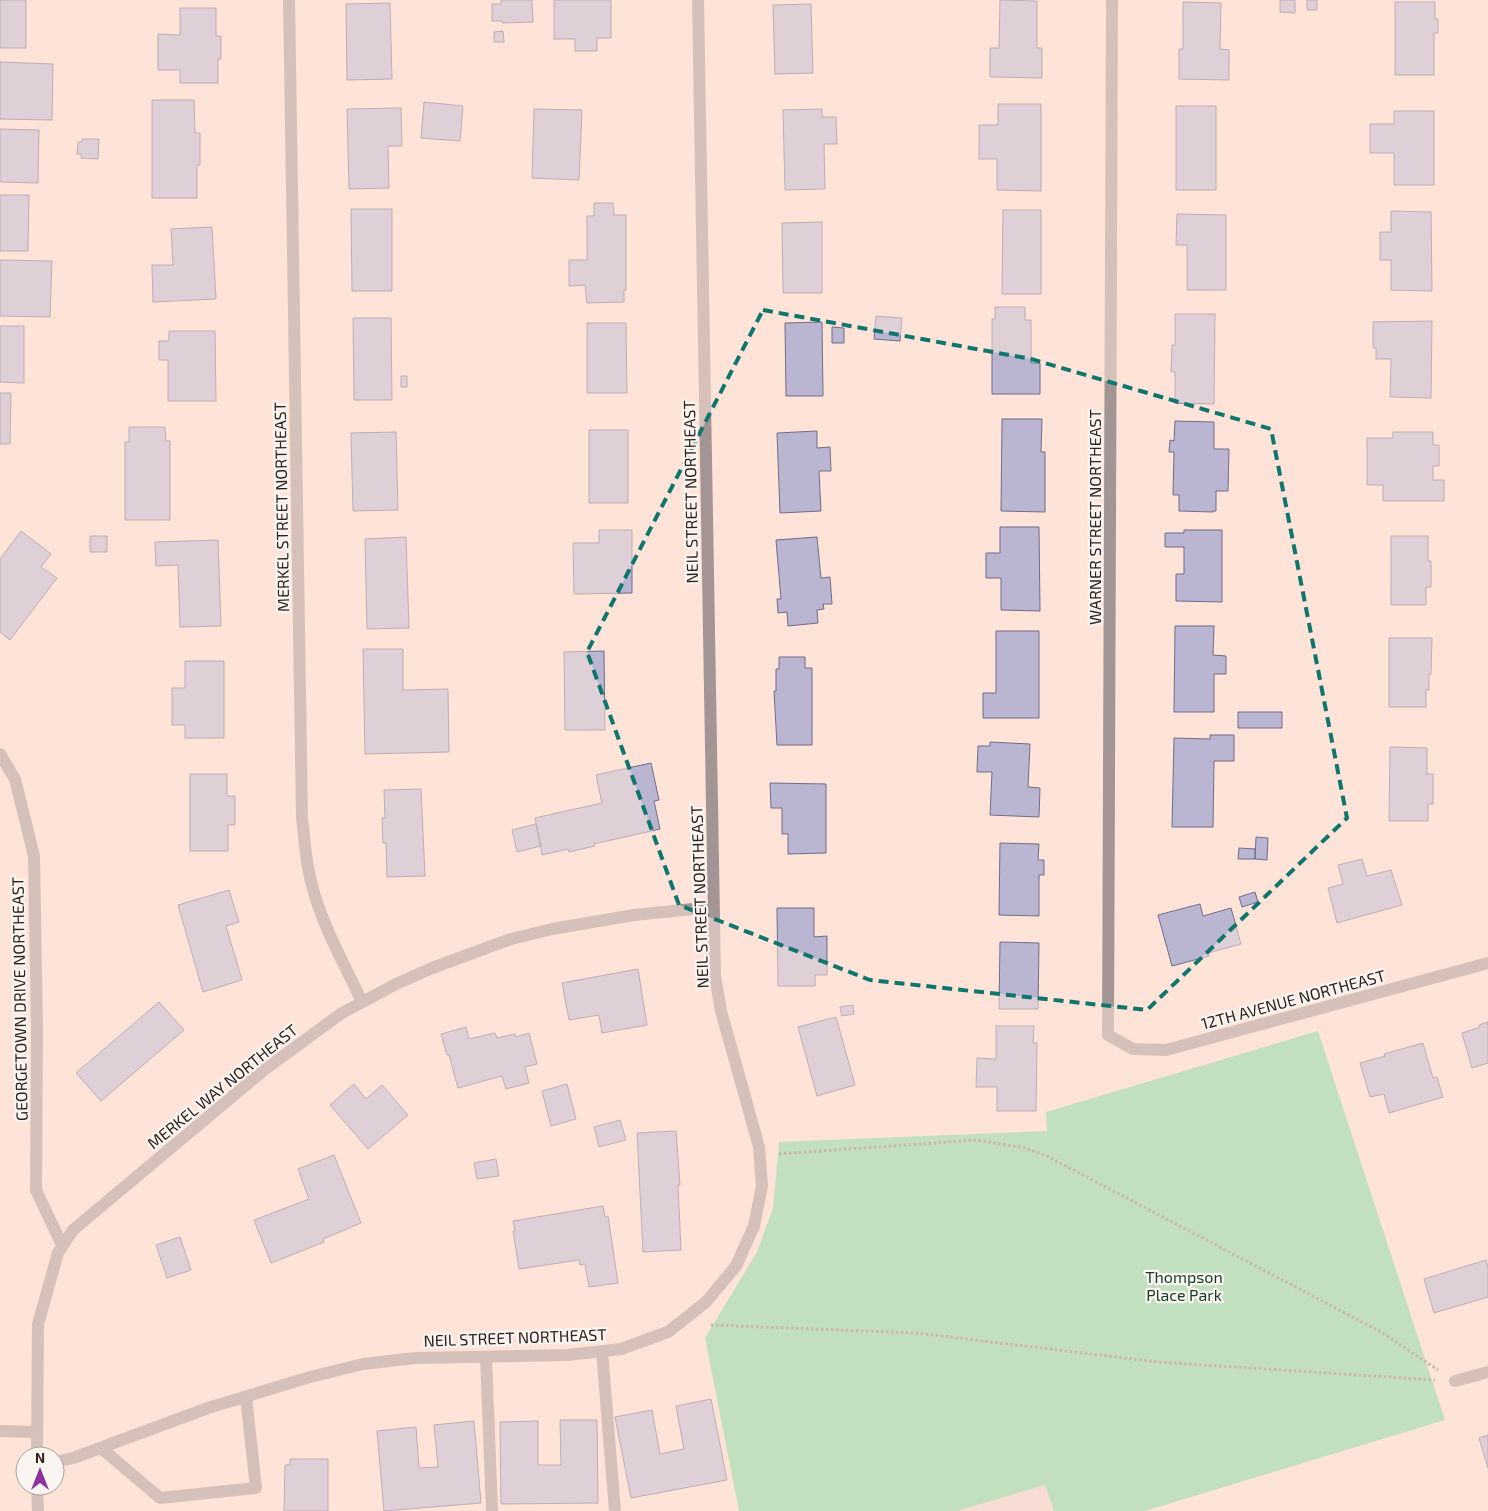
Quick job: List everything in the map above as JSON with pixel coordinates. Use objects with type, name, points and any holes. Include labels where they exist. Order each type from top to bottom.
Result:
[{"type":"street","name":"MERKEL STREET NORTHEAST","points":[[289,0],[302,818],[308,868],[318,901],[330,934],[362,1002]]},
{"type":"street","name":"NEIL STREET NORTHEAST","points":[[65,1459],[102,1448],[208,1408],[310,1377],[363,1364],[415,1358],[568,1355],[621,1349],[630,1346],[668,1332],[706,1302],[736,1266],[754,1226],[762,1186],[759,1147],[721,1011],[715,976],[698,0]]},
{"type":"street","name":"WARNER STREET NORTHEAST","points":[[1108,1035],[1112,0]]},
{"type":"street","name":"GEORGETOWN DRIVE NORTHEAST","points":[[0,754],[15,779],[34,856],[37,1028],[36,1190],[62,1245]]},
{"type":"street","name":"MERKEL WAY NORTHEAST","points":[[37,1446],[38,1324],[58,1253],[62,1245],[73,1230],[264,1070],[342,1013],[362,1002],[432,968],[511,939],[552,929],[634,915],[713,907]]},
{"type":"street","name":"12TH AVENUE NORTHEAST","points":[[1108,1035],[1133,1049],[1166,1050],[1488,963]]},
{"type":"street","points":[[602,1351],[615,1511]]},
{"type":"street","points":[[486,1356],[492,1511]]},
{"type":"street","points":[[1455,1381],[1488,1372]]},
{"type":"street","points":[[102,1448],[160,1498],[256,1488],[246,1397]]},
{"type":"street","points":[[0,1431],[37,1432]]},
{"type":"street","points":[[37,1496],[38,1511]]},
{"type":"path","points":[[760,1155],[977,1140],[1025,1148],[1047,1156],[1381,1332],[1455,1381]]},
{"type":"path","points":[[678,1324],[916,1333],[1158,1362],[1455,1381]]},
{"type":"highlighted area","points":[[763,310],[1031,359],[1271,429],[1347,818],[1147,1010],[870,980],[679,905],[587,652]]},
{"type":"shaded area","points":[[1045,1484],[1054,1511],[957,1511]]},
{"type":"green space","name":"Thompson Place Park","points":[[1318,1031],[1445,1420],[1145,1511],[1054,1511],[1045,1485],[957,1511],[739,1511],[705,1338],[757,1252],[773,1208],[779,1142],[1047,1131],[1046,1112]]},
{"type":"building","points":[[0,0],[26,0],[26,48],[0,48]]},
{"type":"building","points":[[501,0],[532,0],[533,22],[502,23],[502,21],[492,21],[492,4],[501,4]]},
{"type":"building","points":[[554,0],[611,0],[611,38],[597,38],[597,51],[575,51],[575,39],[554,39]]},
{"type":"building","points":[[1000,0],[1037,1],[1037,48],[1042,48],[1042,78],[990,77],[990,48],[999,48]]},
{"type":"building","points":[[1280,0],[1295,0],[1295,13],[1280,12]]},
{"type":"building","points":[[1307,0],[1317,0],[1317,10],[1307,10]]},
{"type":"building","points":[[1183,2],[1221,3],[1220,49],[1229,50],[1229,80],[1179,79],[1179,49],[1183,49]]},
{"type":"building","points":[[1395,2],[1435,2],[1435,19],[1438,19],[1438,33],[1434,33],[1434,75],[1395,75]]},
{"type":"building","points":[[390,3],[392,79],[347,80],[346,4]]},
{"type":"building","points":[[811,4],[813,73],[775,74],[773,5]]},
{"type":"building","points":[[180,8],[216,8],[216,36],[221,36],[221,59],[218,59],[218,83],[180,83],[180,70],[158,70],[158,34],[180,35]]},
{"type":"building","points":[[503,31],[504,42],[494,42],[494,32]]},
{"type":"building","points":[[0,62],[53,64],[52,120],[0,119]]},
{"type":"building","points":[[152,100],[194,100],[195,133],[200,133],[200,165],[197,165],[197,198],[152,198]]},
{"type":"building","points":[[424,102],[463,106],[460,141],[421,138]]},
{"type":"building","points":[[998,104],[1041,104],[1041,191],[997,190],[997,159],[979,159],[979,125],[998,125]]},
{"type":"building","points":[[1176,106],[1216,106],[1216,190],[1176,190]]},
{"type":"building","points":[[401,108],[402,146],[388,146],[389,188],[349,189],[347,109]]},
{"type":"building","points":[[534,109],[582,110],[579,180],[532,178]]},
{"type":"building","points":[[822,109],[822,117],[836,117],[837,144],[824,144],[825,189],[785,190],[783,110]]},
{"type":"building","points":[[1394,111],[1434,111],[1434,185],[1394,185],[1394,153],[1370,153],[1370,124],[1394,124]]},
{"type":"building","points":[[0,129],[39,130],[38,183],[0,182]]},
{"type":"building","points":[[82,139],[99,139],[98,159],[81,158],[81,154],[77,154],[78,142],[82,142]]},
{"type":"building","points":[[0,195],[29,195],[28,251],[0,251]]},
{"type":"building","points":[[594,203],[613,203],[614,215],[626,215],[626,290],[624,290],[624,302],[587,303],[585,285],[569,286],[569,260],[587,260],[587,216],[594,216]]},
{"type":"building","points":[[351,209],[392,209],[392,291],[352,291]]},
{"type":"building","points":[[1003,210],[1041,210],[1041,294],[1002,294]]},
{"type":"building","points":[[1391,211],[1431,212],[1432,291],[1391,290],[1391,260],[1380,260],[1380,232],[1391,232]]},
{"type":"building","points":[[1177,214],[1226,215],[1226,290],[1187,290],[1187,245],[1176,245]]},
{"type":"building","points":[[822,222],[822,293],[783,293],[782,223]]},
{"type":"building","points":[[212,227],[216,299],[153,302],[152,265],[173,265],[171,229]]},
{"type":"building","points":[[0,260],[52,261],[50,317],[0,316]]},
{"type":"building","points":[[995,307],[1025,307],[1025,320],[1031,320],[1031,363],[1040,363],[1040,394],[992,394],[992,319],[995,319]]},
{"type":"building","points":[[1175,314],[1215,314],[1214,404],[1175,403],[1175,372],[1171,372],[1172,345],[1175,345]]},
{"type":"building","points":[[876,316],[902,318],[900,341],[874,339]]},
{"type":"building","points":[[353,318],[391,318],[392,400],[354,400]]},
{"type":"building","points":[[1432,321],[1431,398],[1390,397],[1391,359],[1376,359],[1376,348],[1373,348],[1373,322]]},
{"type":"building","points":[[822,322],[823,396],[786,396],[785,323]]},
{"type":"building","points":[[587,323],[626,323],[627,393],[587,393]]},
{"type":"building","points":[[0,326],[24,326],[24,383],[0,382]]},
{"type":"building","points":[[832,327],[844,328],[844,343],[832,343]]},
{"type":"building","points":[[169,331],[215,331],[216,401],[168,401],[168,360],[159,360],[159,341],[169,341]]},
{"type":"building","points":[[401,376],[407,376],[407,387],[401,387]]},
{"type":"building","points":[[0,393],[11,393],[10,444],[0,444]]},
{"type":"building","points":[[1002,419],[1042,419],[1041,452],[1045,452],[1045,512],[1001,511]]},
{"type":"building","points":[[1175,421],[1214,422],[1214,449],[1229,449],[1228,491],[1216,491],[1216,511],[1179,511],[1179,495],[1173,495],[1174,452],[1169,452],[1170,440],[1174,441]]},
{"type":"building","points":[[129,427],[165,427],[166,441],[170,441],[170,520],[125,520],[125,442],[129,442]]},
{"type":"building","points":[[589,430],[628,430],[628,503],[589,503]]},
{"type":"building","points":[[817,431],[817,448],[830,447],[831,471],[819,471],[821,511],[780,513],[777,433]]},
{"type":"building","points":[[396,432],[398,510],[353,511],[351,433]]},
{"type":"building","points":[[1393,432],[1433,432],[1433,445],[1439,445],[1439,466],[1433,466],[1433,480],[1444,480],[1444,501],[1383,501],[1383,485],[1367,485],[1367,438],[1393,438]]},
{"type":"building","points":[[1000,527],[1039,527],[1040,611],[1001,610],[1001,578],[986,578],[986,553],[1000,553]]},
{"type":"building","points":[[599,530],[632,530],[632,593],[574,594],[573,543],[599,543]]},
{"type":"building","points":[[1184,530],[1222,530],[1222,602],[1176,601],[1176,574],[1184,574],[1184,547],[1165,547],[1165,533],[1184,533]]},
{"type":"building","points":[[21,531],[51,554],[41,567],[57,578],[10,640],[0,632],[0,559]]},
{"type":"building","points":[[90,536],[107,536],[107,552],[90,552]]},
{"type":"building","points":[[1391,536],[1428,536],[1428,561],[1431,561],[1431,587],[1426,587],[1426,605],[1391,605]]},
{"type":"building","points":[[406,537],[409,628],[367,629],[365,539]]},
{"type":"building","points":[[817,537],[821,578],[830,577],[832,604],[823,604],[824,609],[817,610],[818,623],[788,626],[787,612],[778,613],[777,599],[781,599],[776,540]]},
{"type":"building","points":[[218,540],[221,626],[180,627],[178,565],[156,566],[155,542]]},
{"type":"building","points":[[1175,626],[1214,626],[1213,655],[1226,656],[1226,674],[1214,674],[1214,712],[1174,712]]},
{"type":"building","points":[[996,631],[1039,631],[1039,718],[983,718],[983,693],[996,693]]},
{"type":"building","points":[[1389,638],[1432,638],[1431,674],[1429,674],[1429,690],[1426,690],[1426,707],[1389,707]]},
{"type":"building","points":[[363,649],[403,649],[403,690],[448,689],[449,752],[365,754]]},
{"type":"building","points":[[604,651],[605,730],[565,730],[564,652]]},
{"type":"building","points":[[779,657],[805,657],[805,668],[812,668],[812,745],[777,745],[774,691],[776,691],[776,669],[779,669]]},
{"type":"building","points":[[185,661],[224,661],[224,738],[185,738],[185,725],[172,725],[172,688],[185,688]]},
{"type":"building","points":[[1238,712],[1282,712],[1282,728],[1238,728]]},
{"type":"building","points":[[1210,735],[1234,735],[1234,761],[1214,761],[1213,827],[1172,827],[1174,738],[1210,739]]},
{"type":"building","points":[[990,742],[1030,744],[1028,787],[1040,788],[1039,817],[990,815],[992,772],[977,772],[978,746],[990,746]]},
{"type":"building","points":[[1390,747],[1427,748],[1427,774],[1433,774],[1433,804],[1428,804],[1428,821],[1389,821]]},
{"type":"building","points":[[651,763],[659,800],[654,801],[660,829],[594,844],[595,846],[569,852],[568,849],[542,855],[535,818],[602,803],[596,775]]},
{"type":"building","points":[[190,774],[227,774],[227,796],[235,796],[235,825],[228,825],[228,851],[190,851]]},
{"type":"building","points":[[770,783],[826,784],[826,853],[788,854],[788,834],[782,834],[782,808],[771,808]]},
{"type":"building","points":[[421,789],[425,876],[387,877],[386,843],[383,843],[382,818],[385,818],[384,790]]},
{"type":"building","points":[[536,824],[541,846],[517,852],[512,830]]},
{"type":"building","points":[[1256,837],[1268,838],[1267,860],[1255,859]]},
{"type":"building","points":[[1000,843],[1039,844],[1038,860],[1044,860],[1044,875],[1039,875],[1039,916],[999,915]]},
{"type":"building","points":[[1239,848],[1255,849],[1255,859],[1238,859]]},
{"type":"building","points":[[1362,859],[1367,876],[1391,870],[1402,905],[1337,923],[1328,888],[1343,884],[1338,865]]},
{"type":"building","points":[[229,890],[239,922],[226,926],[242,980],[203,992],[178,905]]},
{"type":"building","points":[[1255,892],[1258,902],[1242,907],[1239,897]]},
{"type":"building","points":[[1200,904],[1203,916],[1231,908],[1241,944],[1208,953],[1209,956],[1172,966],[1158,915]]},
{"type":"building","points":[[777,908],[814,908],[814,937],[827,936],[827,975],[815,975],[815,986],[778,986]]},
{"type":"building","points":[[1000,942],[1039,943],[1038,1009],[999,1009]]},
{"type":"building","points":[[638,969],[647,1025],[602,1033],[599,1015],[569,1020],[562,983]]},
{"type":"building","points":[[159,1002],[184,1030],[101,1101],[76,1073]]},
{"type":"building","points":[[853,1005],[854,1014],[842,1016],[840,1007]]},
{"type":"building","points":[[836,1017],[855,1085],[817,1096],[798,1027]]},
{"type":"building","points":[[1488,1022],[1488,1063],[1472,1068],[1462,1033]]},
{"type":"building","points":[[996,1026],[1034,1026],[1033,1043],[1037,1043],[1036,1111],[997,1111],[997,1087],[976,1087],[977,1058],[996,1059]]},
{"type":"building","points":[[466,1027],[469,1039],[495,1033],[497,1038],[515,1034],[516,1037],[529,1033],[537,1064],[525,1067],[529,1083],[506,1089],[502,1076],[458,1088],[441,1034]]},
{"type":"building","points":[[1423,1043],[1433,1078],[1437,1077],[1443,1097],[1389,1113],[1384,1094],[1370,1097],[1360,1063]]},
{"type":"building","points":[[354,1084],[366,1099],[382,1085],[408,1115],[368,1149],[330,1105]]},
{"type":"building","points":[[567,1084],[576,1119],[551,1126],[542,1091]]},
{"type":"building","points":[[620,1120],[626,1140],[599,1147],[594,1127]]},
{"type":"building","points":[[676,1131],[680,1185],[678,1185],[681,1250],[643,1252],[637,1133]]},
{"type":"building","points":[[334,1155],[361,1223],[323,1239],[324,1242],[271,1263],[254,1220],[309,1199],[298,1169]]},
{"type":"building","points":[[496,1159],[499,1176],[477,1179],[474,1163]]},
{"type":"building","points":[[603,1206],[605,1217],[608,1216],[618,1283],[589,1287],[585,1264],[580,1265],[579,1260],[519,1269],[513,1221]]},
{"type":"building","points":[[180,1237],[191,1270],[167,1278],[156,1245]]},
{"type":"building","points":[[1486,1260],[1488,1268],[1488,1297],[1434,1313],[1424,1279]]},
{"type":"building","points":[[711,1399],[727,1480],[631,1498],[615,1417],[652,1410],[660,1454],[684,1449],[676,1406]]},
{"type":"building","points":[[560,1420],[597,1420],[598,1503],[501,1504],[500,1422],[538,1421],[538,1465],[561,1465]]},
{"type":"building","points":[[474,1421],[481,1503],[384,1511],[377,1431],[416,1427],[419,1468],[438,1467],[434,1425]]},
{"type":"building","points":[[1488,1435],[1488,1468],[1479,1438]]},
{"type":"building","points":[[290,1459],[328,1459],[328,1511],[284,1511],[285,1465],[290,1465]]}]
